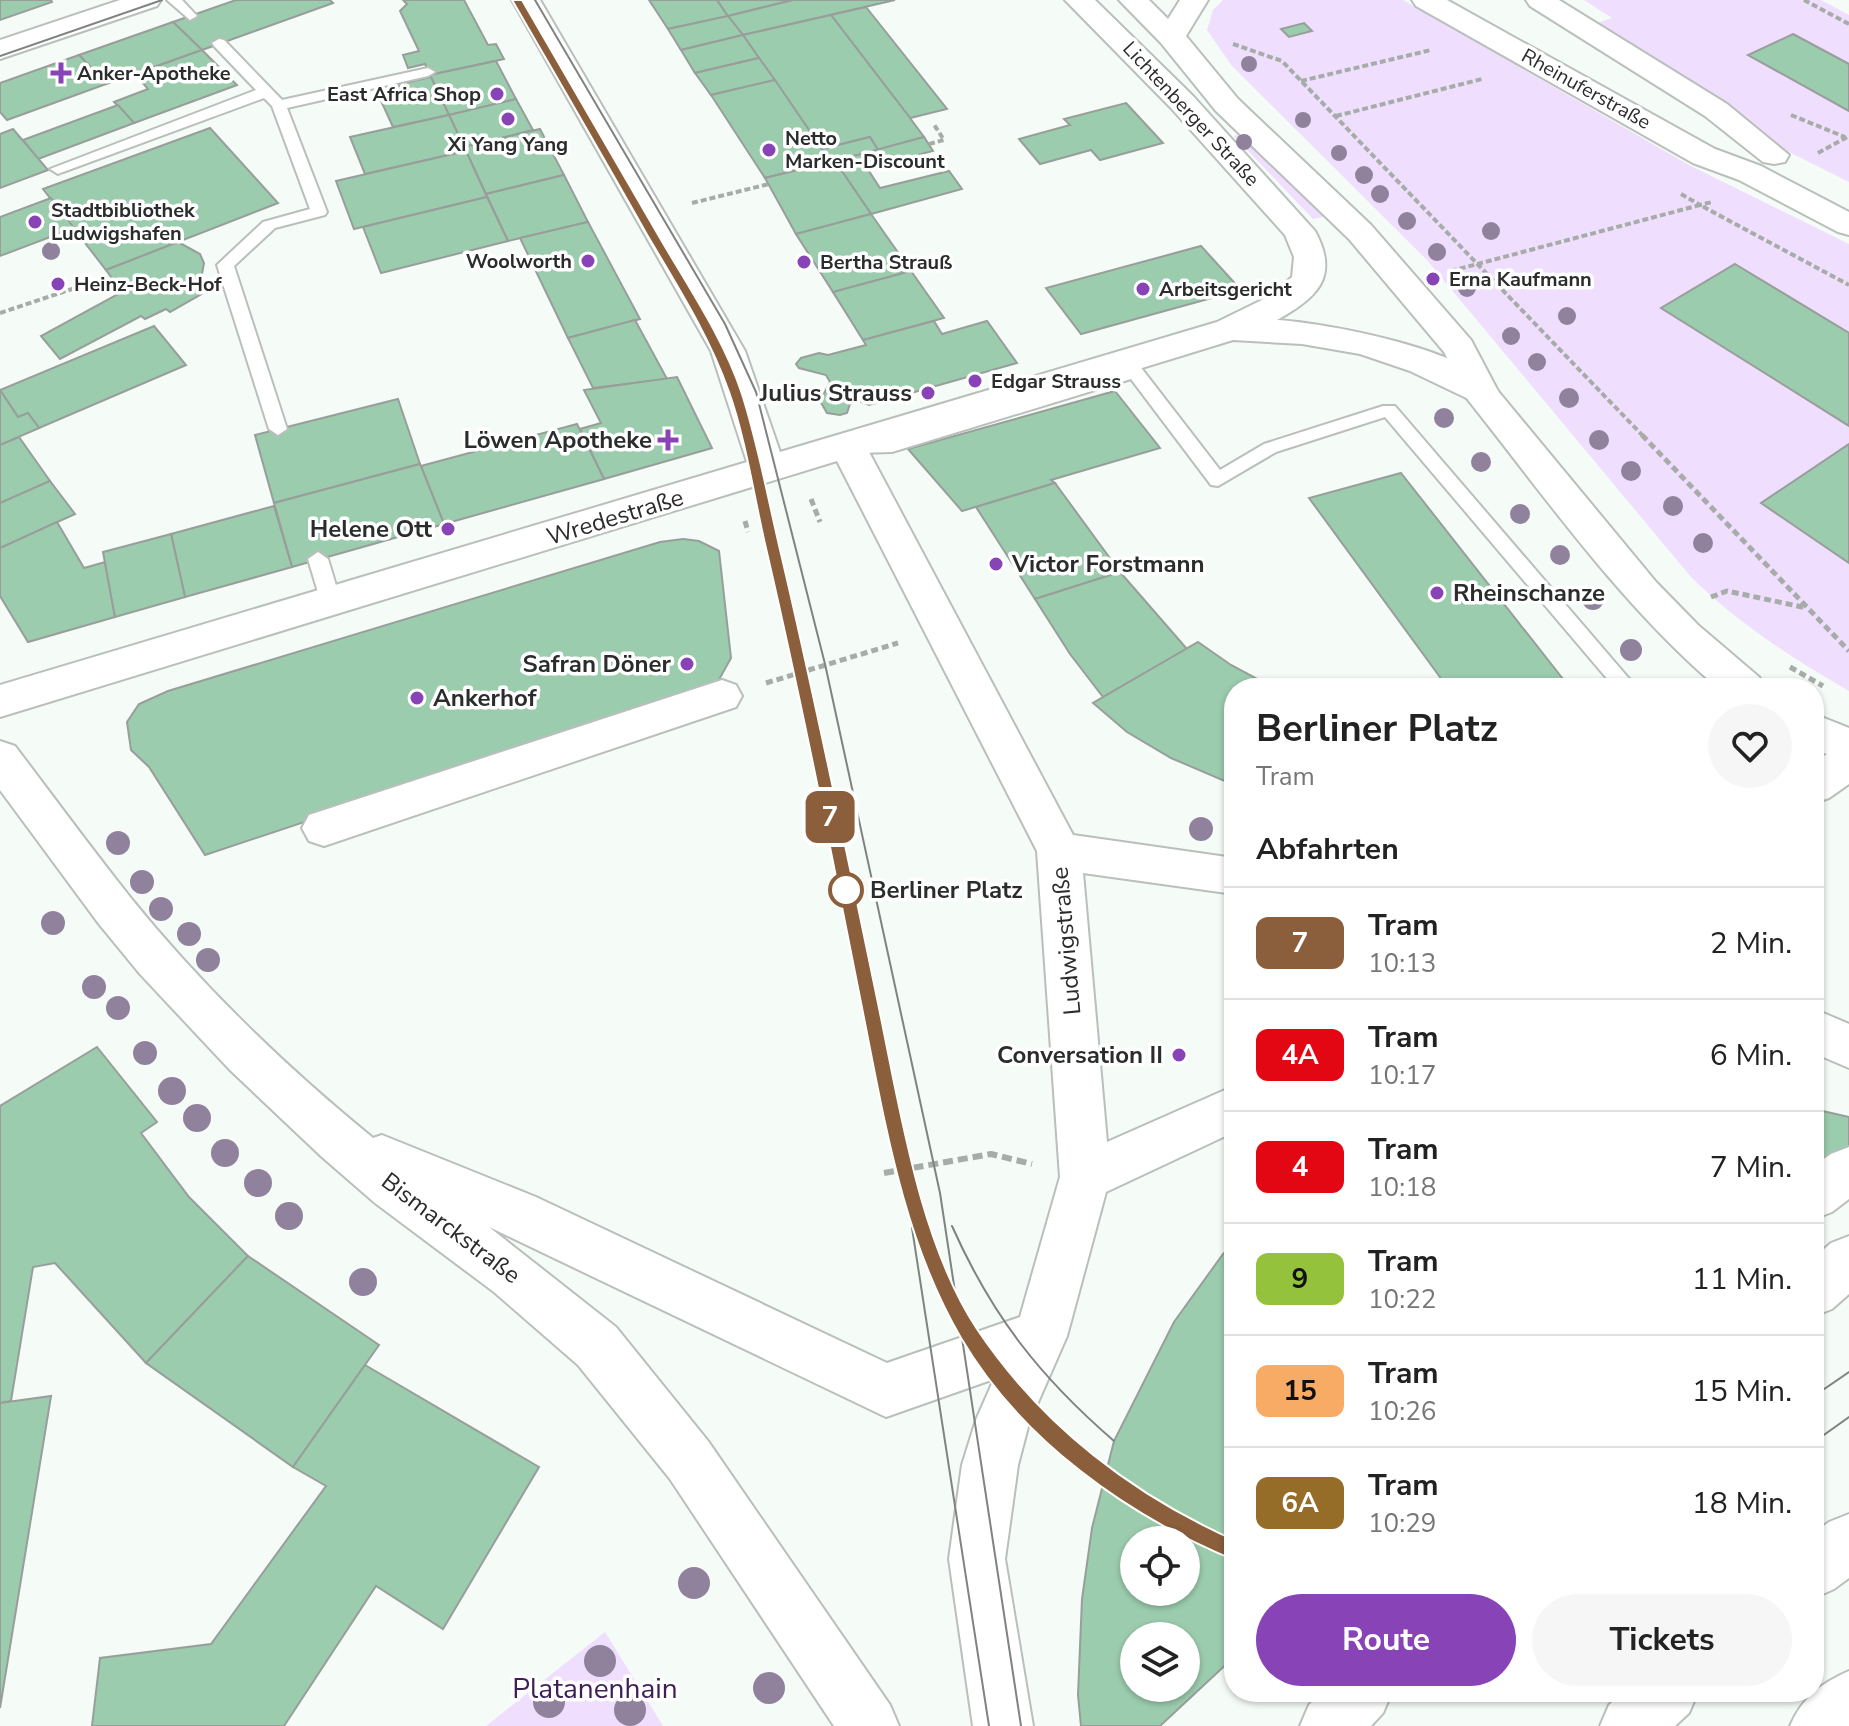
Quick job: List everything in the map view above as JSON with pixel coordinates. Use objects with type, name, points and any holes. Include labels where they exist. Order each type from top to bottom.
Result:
[{"type":"main road","points":[[0,50],[147,0]]},
{"type":"main road","points":[[526,0],[728,351],[768,471]]},
{"type":"main road","name":"Lichtenberger Straße","points":[[1079,0],[1182,102],[1299,231]]},
{"type":"main road","name":"Lichtenberger Straße","points":[[1133,0],[1171,37],[1227,105],[1348,219],[1459,348],[1481,393]]},
{"type":"main road","points":[[1171,37],[1194,0]]},
{"type":"main road","name":"Rheinuferstraße","points":[[1426,0],[1704,156],[1762,164],[1849,194]]},
{"type":"main road","name":"Rheinuferstraße","points":[[1532,12],[1716,110],[1762,164]]},
{"type":"main road","name":"Rheinuferstraße","points":[[1532,12],[1694,126],[1762,164],[1849,225]]},
{"type":"main road","name":"Wredestraße","points":[[0,701],[768,471],[852,455],[1130,366],[1229,330],[1278,305],[1303,286],[1311,267],[1308,248],[1299,231]]},
{"type":"main road","name":"Wredestraße","points":[[1229,330],[1277,329],[1344,336],[1449,374],[1481,393]]},
{"type":"main road","points":[[1481,393],[1642,592],[1684,636],[1733,678]]},
{"type":"main road","name":"Ludwigstraße","points":[[852,455],[1059,851],[1085,1177],[1041,1336],[1003,1420],[990,1465],[977,1559],[1003,1726]]},
{"type":"main road","points":[[324,828],[722,696]]},
{"type":"main road","points":[[1824,735],[1849,747]]},
{"type":"main road","name":"Bismarckstraße","points":[[0,758],[78,864],[156,960],[247,1055],[339,1141],[454,1234],[512,1274],[597,1346],[689,1460],[869,1726]]},
{"type":"main road","points":[[1824,779],[1849,761]]},
{"type":"main road","points":[[1059,851],[1224,875]]},
{"type":"main road","points":[[1824,1035],[1849,1047]]},
{"type":"main road","points":[[1085,1177],[1224,1113]]},
{"type":"main road","points":[[339,1141],[518,1214],[886,1390],[1041,1336]]},
{"type":"main road","points":[[1824,1188],[1849,1170]]},
{"type":"main road","points":[[1824,1282],[1849,1261]]},
{"type":"main road","points":[[1824,1561],[1849,1542]]},
{"type":"main road","points":[[1820,1726],[1849,1701]]},
{"type":"main road","points":[[1330,1726],[1353,1702]]},
{"type":"main road","points":[[1630,1726],[1657,1702]]},
{"type":"lane","points":[[174,0],[190,16]]},
{"type":"lane","points":[[219,43],[279,105],[319,212],[269,225],[225,265],[278,429]]},
{"type":"lane","points":[[279,105],[428,72]]},
{"type":"lane","points":[[58,169],[265,92]]},
{"type":"lane","points":[[1130,366],[1218,480],[1270,448],[1389,410],[1618,678]]},
{"type":"lane","points":[[318,559],[331,602]]},
{"type":"path","points":[[1804,0],[1849,24]]},
{"type":"path","points":[[1229,43],[1282,61],[1849,651]]},
{"type":"path","points":[[1301,81],[1436,49]]},
{"type":"path","points":[[1335,116],[1485,79]]},
{"type":"path","points":[[929,144],[944,140],[933,123]]},
{"type":"path","points":[[650,214],[769,184]]},
{"type":"path","points":[[1439,274],[1700,205],[1849,285]]},
{"type":"path","points":[[0,313],[111,276]]},
{"type":"path","points":[[811,498],[820,522]]},
{"type":"path","points":[[1727,591],[1808,609]]},
{"type":"path","points":[[722,696],[945,628]]},
{"type":"path","points":[[1789,667],[1808,678]]},
{"type":"path","points":[[1824,687],[1830,691]]},
{"type":"path","points":[[884,1173],[991,1154],[1085,1177]]},
{"type":"green space","points":[[1223,0],[1403,0],[1689,165],[1849,244],[1849,691],[1767,639],[1691,577],[1426,259],[1232,66],[1207,30],[1213,10]]},
{"type":"green space","points":[[1584,0],[1821,0],[1849,15],[1849,182],[1787,151],[1732,109],[1594,24],[1612,18]]},
{"type":"green space","points":[[1246,133],[1326,216],[1313,219],[1234,136]]},
{"type":"green space","name":"Platanenhain","points":[[605,1632],[663,1726],[486,1726]]},
{"type":"building","points":[[0,0],[51,0],[52,2],[0,20]]},
{"type":"building","points":[[236,0],[330,0],[333,3],[202,50],[173,22]]},
{"type":"building","points":[[403,0],[464,0],[488,45],[496,44],[504,59],[430,75],[425,64],[408,68],[403,55],[419,51],[400,11],[407,4]]},
{"type":"building","points":[[649,0],[717,0],[728,16],[668,29]]},
{"type":"building","points":[[717,0],[793,0],[728,16]]},
{"type":"building","points":[[793,0],[895,0],[743,35],[728,16]]},
{"type":"building","points":[[866,7],[947,109],[910,118],[831,15]]},
{"type":"building","points":[[831,15],[924,137],[878,150],[870,137],[822,149],[743,35]]},
{"type":"building","points":[[728,16],[743,35],[681,50],[668,29]]},
{"type":"building","points":[[173,22],[202,50],[106,84],[79,55]]},
{"type":"building","points":[[1304,23],[1312,31],[1289,37],[1281,29]]},
{"type":"building","points":[[1793,34],[1849,64],[1849,111],[1748,55]]},
{"type":"building","points":[[743,35],[759,58],[695,73],[681,50]]},
{"type":"building","points":[[202,50],[237,85],[134,123],[114,102],[148,89],[135,74]]},
{"type":"building","points":[[79,55],[106,84],[7,120],[0,112],[0,83]]},
{"type":"building","points":[[759,58],[775,80],[711,95],[695,73]]},
{"type":"building","points":[[496,61],[516,99],[449,115],[430,75]]},
{"type":"building","points":[[431,77],[449,115],[393,127],[376,90]]},
{"type":"building","points":[[775,80],[822,149],[870,137],[878,150],[765,178],[711,95]]},
{"type":"building","points":[[516,99],[533,130],[464,147],[449,115]]},
{"type":"building","points":[[1126,103],[1163,143],[1100,160],[1091,150],[1040,164],[1019,139],[1070,125],[1064,119]]},
{"type":"building","points":[[118,105],[134,123],[38,159],[23,140]]},
{"type":"building","points":[[449,115],[466,151],[365,174],[350,137]]},
{"type":"building","points":[[210,128],[278,203],[106,270],[43,189]]},
{"type":"building","points":[[13,129],[48,170],[0,188],[0,134]]},
{"type":"building","points":[[540,129],[564,175],[486,194],[464,147]]},
{"type":"building","points":[[924,137],[933,151],[867,168],[880,188],[949,171],[962,189],[871,214],[835,161]]},
{"type":"building","points":[[466,151],[487,197],[354,229],[336,181]]},
{"type":"building","points":[[835,161],[871,214],[796,234],[765,178]]},
{"type":"building","points":[[564,175],[588,222],[508,241],[486,194]]},
{"type":"building","points":[[487,197],[508,241],[381,273],[363,227]]},
{"type":"building","name":"Stadtbibliothek Ludwigshafen","points":[[51,198],[74,228],[0,256],[0,217]]},
{"type":"building","points":[[871,214],[911,271],[833,292],[796,234]]},
{"type":"building","points":[[588,222],[640,319],[568,338],[520,238]]},
{"type":"building","points":[[178,242],[200,254],[204,263],[202,274],[195,284],[205,292],[170,312],[166,309],[145,319],[141,316],[60,359],[41,336],[122,292],[106,270]]},
{"type":"building","name":"Arbeitsgericht","points":[[1201,246],[1241,290],[1081,334],[1046,288]]},
{"type":"building","points":[[1735,264],[1849,333],[1849,426],[1661,308]]},
{"type":"building","points":[[911,271],[944,318],[863,340],[833,292]]},
{"type":"building","points":[[635,320],[667,379],[593,388],[568,338]]},
{"type":"building","points":[[934,321],[942,334],[987,321],[1017,363],[869,405],[859,401],[850,404],[847,413],[840,415],[827,413],[820,401],[830,382],[826,375],[799,368],[796,364],[801,358],[866,345],[863,340]]},
{"type":"building","points":[[154,326],[186,365],[39,428],[28,413],[18,417],[0,390]]},
{"type":"building","points":[[677,377],[712,448],[604,479],[580,429],[601,423],[584,390]]},
{"type":"building","points":[[0,390],[18,417],[28,413],[39,428],[0,445]]},
{"type":"building","points":[[1115,391],[1160,448],[1051,480],[1055,483],[962,511],[908,449]]},
{"type":"building","points":[[398,399],[420,464],[274,503],[255,435]]},
{"type":"building","points":[[577,424],[604,479],[444,524],[421,466]]},
{"type":"building","points":[[19,437],[50,481],[0,503],[0,445]]},
{"type":"building","points":[[1849,444],[1849,563],[1761,503]]},
{"type":"building","points":[[420,464],[444,524],[292,567],[274,503]]},
{"type":"building","name":"Rheinschanze","points":[[1401,473],[1562,678],[1441,678],[1309,498]]},
{"type":"building","points":[[50,481],[75,514],[0,548],[0,503]]},
{"type":"building","points":[[1055,483],[1120,572],[1035,599],[976,507]]},
{"type":"building","points":[[274,506],[292,567],[185,597],[171,534]]},
{"type":"building","points":[[57,522],[84,568],[105,562],[115,617],[28,642],[0,596],[0,548]]},
{"type":"building","points":[[171,534],[185,597],[115,617],[103,552]]},
{"type":"building","name":"Ankerhof","points":[[683,539],[699,541],[719,551],[731,658],[716,685],[205,855],[149,767],[131,750],[127,722],[139,704],[168,691],[660,542]]},
{"type":"building","points":[[1120,572],[1187,649],[1103,697],[1070,654],[1035,599]]},
{"type":"building","points":[[1198,642],[1255,678],[1224,678],[1224,781],[1171,758],[1127,732],[1093,703]]},
{"type":"building","points":[[97,1047],[157,1122],[141,1133],[189,1197],[248,1256],[146,1363],[55,1263],[33,1267],[11,1401],[0,1403],[0,1106]]},
{"type":"building","points":[[1824,1111],[1849,1117],[1849,1154],[1824,1170]]},
{"type":"building","points":[[1224,1253],[1224,1666],[1200,1689],[1200,1622],[1120,1622],[1120,1702],[1186,1702],[1160,1726],[1081,1726],[1078,1695],[1082,1599],[1092,1528],[1114,1441],[1174,1322]]},
{"type":"building","points":[[248,1256],[379,1345],[293,1467],[146,1363]]},
{"type":"building","points":[[365,1365],[539,1467],[443,1629],[376,1586],[284,1726],[92,1726],[100,1658],[211,1644],[326,1486],[293,1467]]},
{"type":"building","points":[[51,1396],[0,1708],[0,1403]]},
{"type":"tram line","points":[[0,56],[162,0]]},
{"type":"tram line","name":"7","points":[[517,0],[709,333],[736,393],[802,671],[903,1166],[940,1277],[969,1334],[1013,1392],[1054,1435],[1104,1478],[1144,1505],[1185,1529],[1224,1546]]},
{"type":"tram line","points":[[518,0],[709,333],[736,393],[802,671],[903,1166],[929,1251],[958,1311]]},
{"type":"tram line","points":[[535,0],[725,324],[756,392],[825,664],[940,1193],[958,1311]]},
{"type":"tram line","points":[[952,1226],[984,1289],[1020,1343],[1063,1393],[1114,1441]]},
{"type":"tram line","points":[[912,1228],[989,1726]]},
{"type":"tram line","points":[[958,1311],[969,1334],[1013,1392],[1054,1435],[1104,1478]]},
{"type":"tram line","points":[[958,1311],[1021,1726]]},
{"type":"tram line","points":[[1824,1389],[1849,1372]]},
{"type":"tram line","points":[[1824,1435],[1849,1417]]},
{"type":"place","name":"Anker-Apotheke","points":[[61,73]]},
{"type":"place","name":"East Africa Shop","points":[[497,94]]},
{"type":"place","name":"Xi Yang Yang","points":[[508,119]]},
{"type":"place","name":"Netto Marken-Discount","points":[[769,150]]},
{"type":"place","name":"Stadtbibliothek Ludwigshafen","points":[[35,222]]},
{"type":"place","name":"Woolworth","points":[[588,261]]},
{"type":"place","name":"Bertha Strauß","points":[[804,262]]},
{"type":"place","name":"Erna Kaufmann","points":[[1433,279]]},
{"type":"place","name":"Heinz-Beck-Hof","points":[[58,284]]},
{"type":"place","name":"Arbeitsgericht","points":[[1143,289]]},
{"type":"place","name":"Edgar Strauss","points":[[975,381]]},
{"type":"place","name":"Julius Strauss","points":[[928,393]]},
{"type":"place","name":"Löwen Apotheke","points":[[668,440]]},
{"type":"place","name":"Helene Ott","points":[[448,529]]},
{"type":"place","name":"Victor Forstmann","points":[[996,564]]},
{"type":"place","name":"Rheinschanze","points":[[1437,593]]},
{"type":"place","name":"Safran Döner","points":[[687,664]]},
{"type":"place","name":"Ankerhof","points":[[417,698]]},
{"type":"place","name":"Berliner Platz","points":[[846,890]]},
{"type":"place","name":"Conversation II","points":[[1179,1055]]}]
